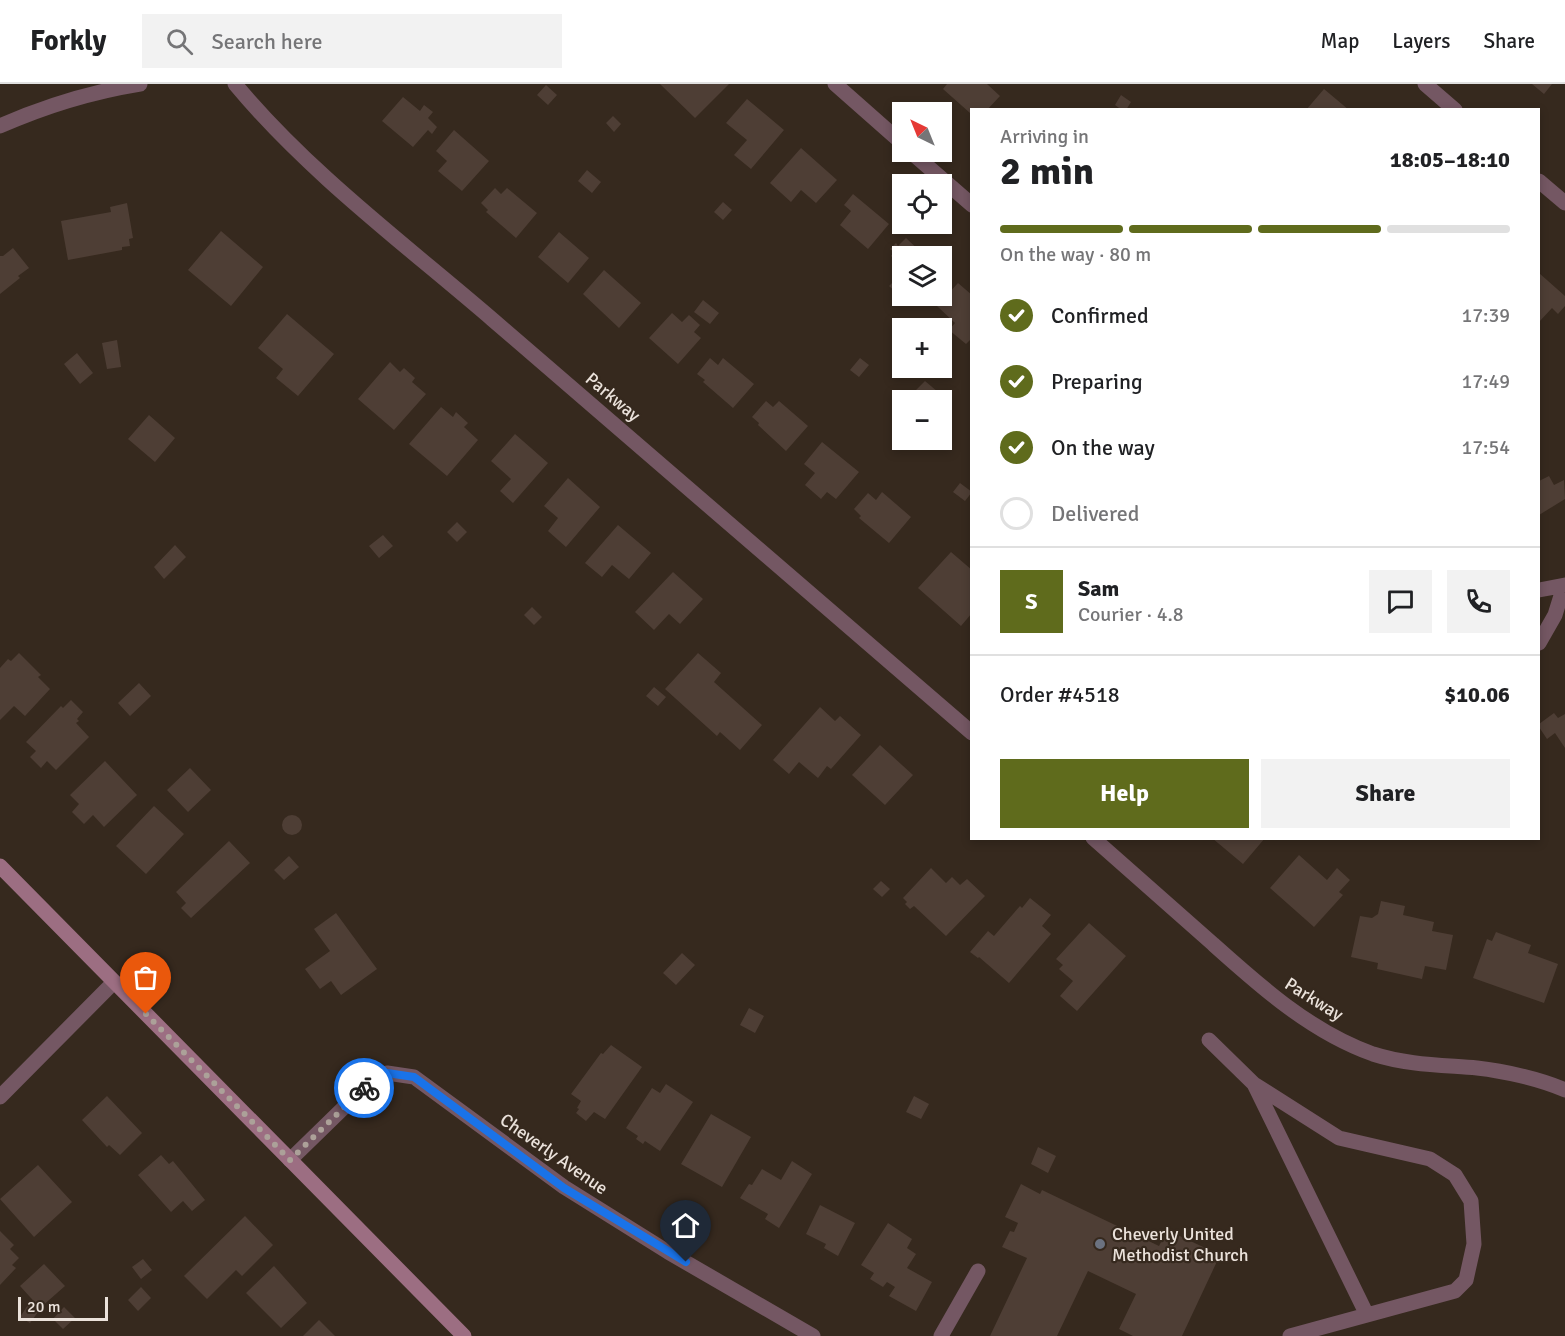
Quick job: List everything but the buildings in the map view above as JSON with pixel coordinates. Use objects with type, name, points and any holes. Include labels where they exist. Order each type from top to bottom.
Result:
[{"type":"street","points":[[0,126],[36,110],[101,90],[140,84]]},
{"type":"street","name":"Parkway","points":[[235,84],[257,111],[351,198],[970,732]]},
{"type":"street","points":[[835,84],[892,134]]},
{"type":"street","points":[[1425,84],[1453,108]]},
{"type":"street","points":[[923,162],[970,203]]},
{"type":"street","points":[[1540,182],[1565,203]]},
{"type":"street","points":[[1540,590],[1564,586],[1555,615],[1540,641]]},
{"type":"street","name":"Parkway","points":[[1095,840],[1270,995],[1340,1038],[1373,1054],[1406,1062],[1480,1069],[1548,1083],[1565,1090]]},
{"type":"street","points":[[0,866],[464,1336]]},
{"type":"street","points":[[0,1097],[114,982]]},
{"type":"street","points":[[1209,1040],[1254,1084],[1339,1138],[1430,1160],[1455,1175],[1471,1201],[1474,1244],[1466,1280],[1455,1291],[1290,1336]]},
{"type":"street","name":"Cheverly Avenue","points":[[290,1160],[368,1084],[387,1073],[414,1077],[564,1188],[668,1252],[813,1336]]},
{"type":"street","points":[[1254,1084],[1367,1315]]},
{"type":"street","points":[[941,1336],[978,1271]]},
{"type":"way so far","points":[[146,1014],[290,1160],[364,1088]]},
{"type":"place","name":"Cheverly United Methodist Church","points":[[1100,1244]]},
{"type":"route","points":[[364,1088],[387,1073],[414,1077],[564,1188],[686,1262]]}]
